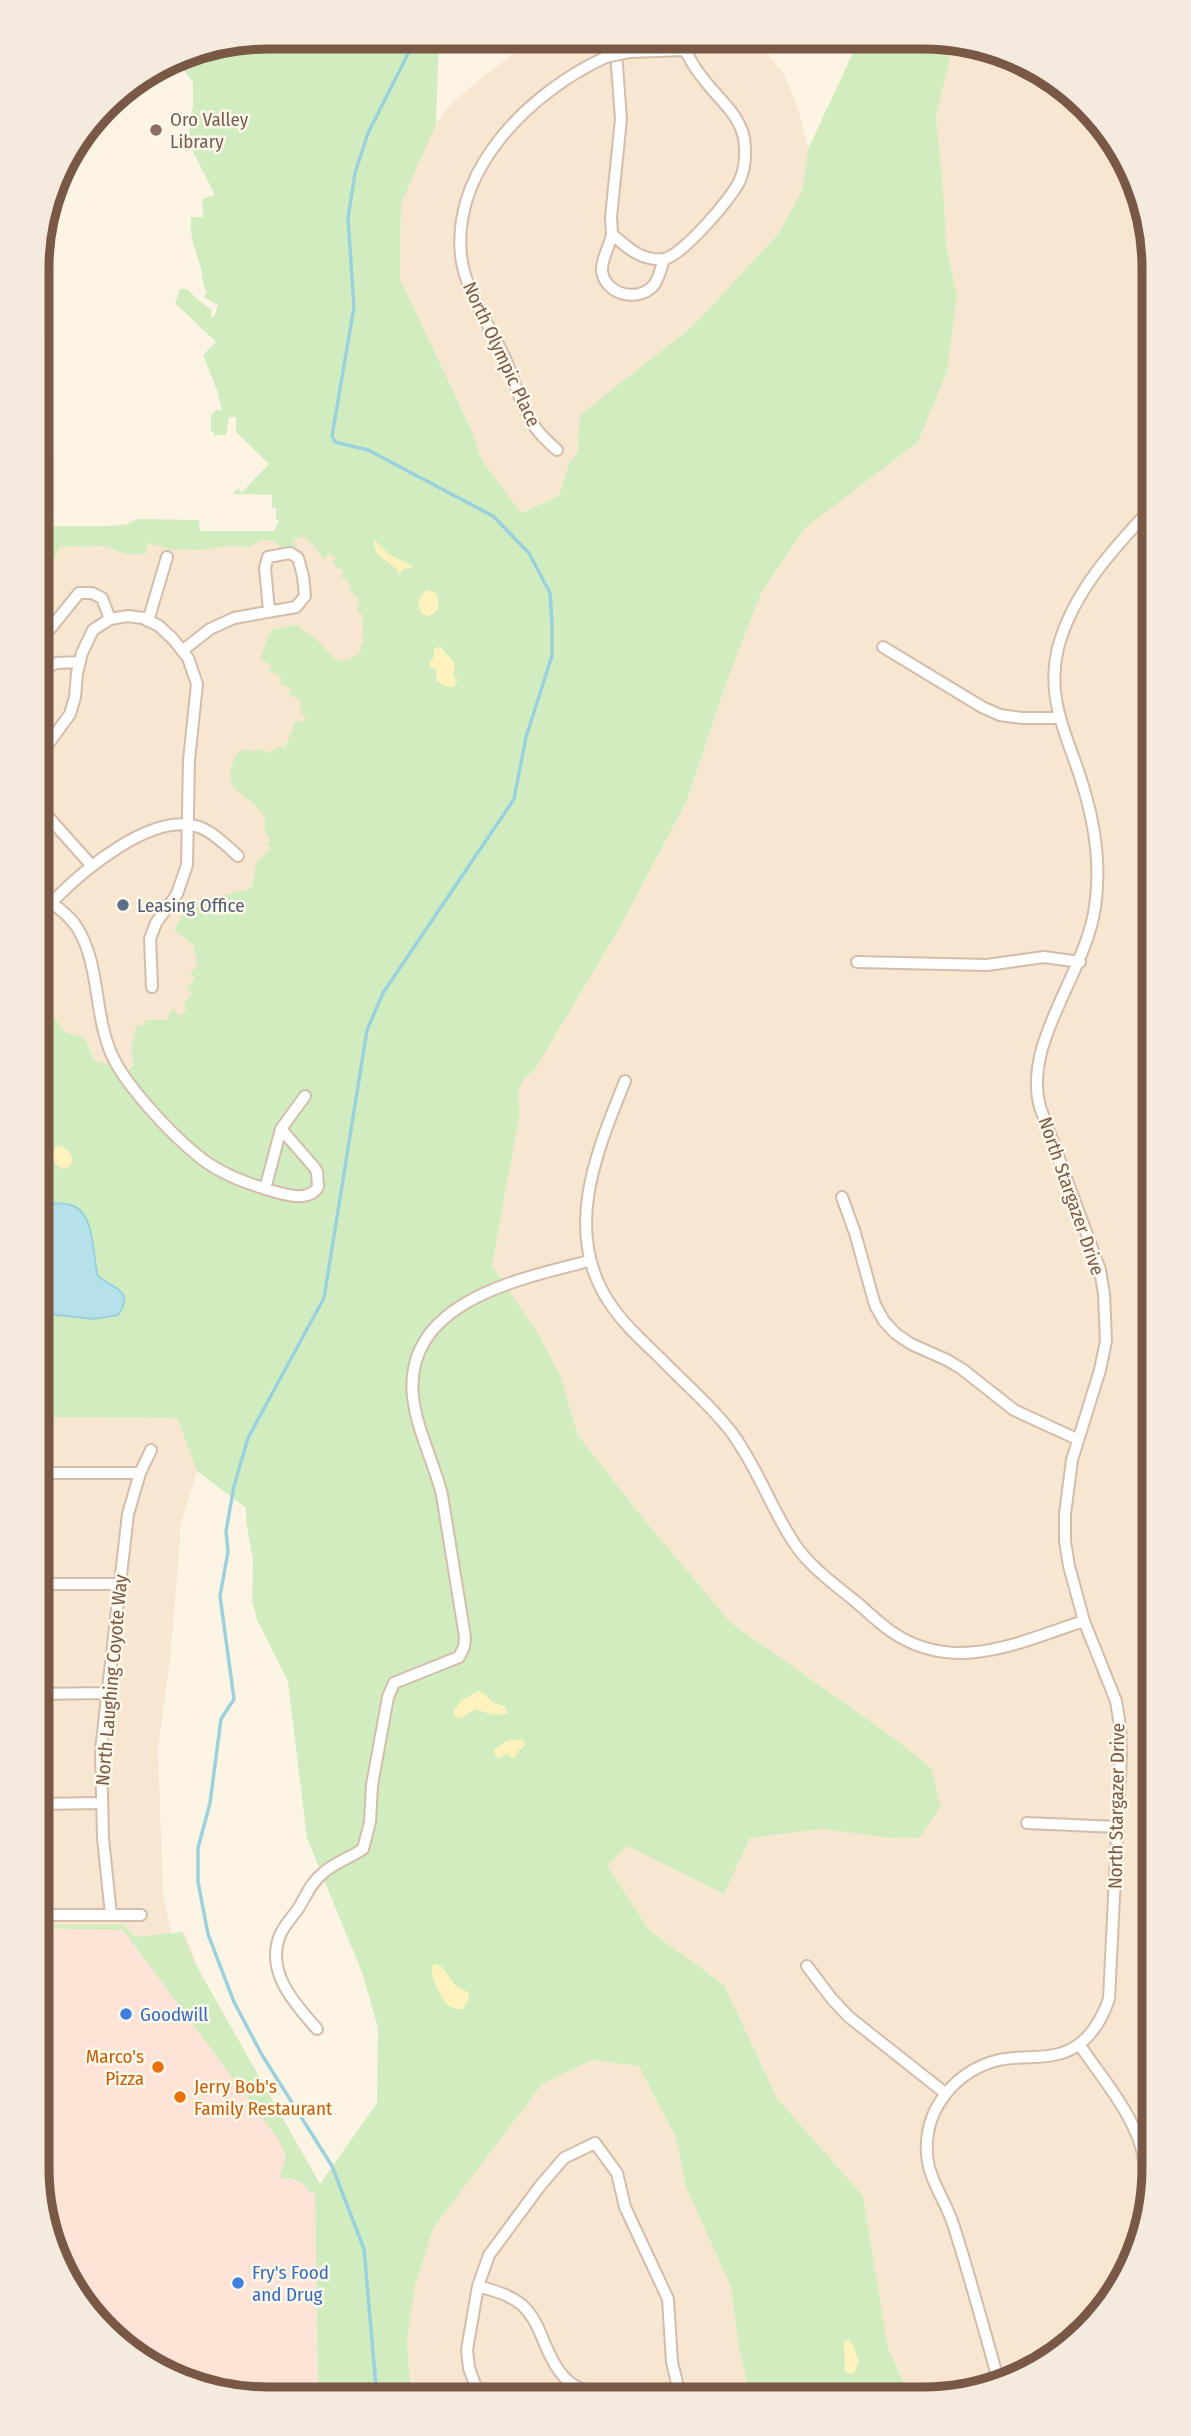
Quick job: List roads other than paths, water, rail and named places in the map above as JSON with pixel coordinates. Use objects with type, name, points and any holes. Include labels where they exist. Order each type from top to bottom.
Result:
[{"type":"street","points":[[612,234],[634,252],[664,260],[655,284],[649,289],[629,295],[615,291],[604,278],[602,270],[612,234],[611,217],[621,119],[616,49]]},
{"type":"street","name":"North Olympic Place","points":[[557,450],[533,424],[507,362],[466,278],[461,256],[463,221],[476,177],[487,155],[529,108],[586,68],[607,57],[629,52],[685,50],[701,77],[738,120],[743,136],[745,167],[730,199],[678,254],[664,260]]},
{"type":"street","name":"North Stargazer Drive","points":[[997,2374],[954,2224],[929,2165],[928,2137],[945,2093],[964,2076],[980,2066],[1000,2059],[1064,2052],[1079,2044],[1095,2029],[1103,2017],[1109,1999],[1120,1726],[1116,1701],[1074,1589],[1065,1541],[1067,1490],[1077,1439],[1100,1370],[1106,1341],[1104,1294],[1100,1270],[1040,1107],[1036,1079],[1040,1054],[1080,962],[1095,907],[1095,835],[1083,784],[1059,718],[1055,695],[1058,651],[1070,615],[1081,593],[1111,552],[1142,518]]},
{"type":"street","points":[[182,651],[210,629],[234,618],[296,607],[304,596],[303,576],[299,558],[290,553],[268,557],[265,568],[269,610]]},
{"type":"street","points":[[148,621],[167,557]]},
{"type":"street","points":[[49,630],[79,593],[92,593],[102,598],[110,619]]},
{"type":"street","points":[[49,743],[70,714],[80,662],[93,630],[110,619],[128,616],[159,626],[188,658],[197,684],[189,760],[187,865],[177,894],[156,923],[150,939],[152,987]]},
{"type":"street","points":[[883,647],[982,708],[1000,715],[1022,718],[1059,718]]},
{"type":"street","points":[[49,666],[56,663],[80,662]]},
{"type":"street","points":[[49,818],[92,866]]},
{"type":"street","points":[[238,856],[200,827],[175,824],[153,828],[79,874],[51,902],[78,928],[93,970],[99,1014],[110,1052],[137,1094],[197,1155],[223,1172],[265,1189],[301,1196],[310,1195],[318,1187],[317,1172],[281,1129]]},
{"type":"street","points":[[857,962],[987,965],[1044,957],[1080,962]]},
{"type":"street","points":[[625,1081],[607,1124],[586,1195],[584,1216],[589,1261],[609,1303],[631,1329],[727,1426],[743,1447],[795,1544],[820,1572],[892,1632],[913,1644],[962,1655],[998,1649],[1084,1621]]},
{"type":"street","points":[[265,1189],[281,1129],[305,1096]]},
{"type":"street","points":[[842,1197],[875,1306],[890,1327],[911,1344],[962,1369],[1014,1410],[1077,1439]]},
{"type":"street","points":[[317,2029],[290,1999],[279,1975],[276,1952],[280,1934],[299,1907],[309,1885],[324,1871],[363,1849],[370,1822],[372,1785],[388,1698],[394,1683],[459,1657],[464,1647],[465,1637],[442,1494],[416,1416],[412,1386],[420,1351],[427,1336],[450,1312],[517,1279],[589,1261]]},
{"type":"street","name":"North Laughing Coyote Way","points":[[111,1915],[101,1803],[101,1750],[128,1514],[139,1473],[151,1450]]},
{"type":"street","points":[[49,1473],[139,1473]]},
{"type":"street","points":[[49,1584],[119,1584]]},
{"type":"street","points":[[49,1694],[107,1693]]},
{"type":"street","points":[[49,1804],[101,1803]]},
{"type":"street","points":[[1027,1823],[1117,1827]]},
{"type":"street","points":[[49,1915],[141,1915]]},
{"type":"street","points":[[807,1966],[832,2000],[849,2017],[945,2093]]},
{"type":"street","points":[[1079,2044],[1131,2122],[1142,2151]]},
{"type":"street","points":[[476,2387],[469,2368],[467,2350],[478,2286],[489,2255],[564,2158],[595,2143],[617,2173],[625,2207],[668,2299],[672,2362],[678,2387]]},
{"type":"street","points":[[478,2286],[505,2294],[523,2306],[535,2321],[551,2362],[560,2375],[578,2387]]},
{"type":"water","points":[[49,1203],[71,1205],[85,1216],[92,1236],[98,1276],[123,1295],[123,1307],[118,1315],[94,1319],[49,1314]]},
{"type":"waterway","points":[[376,2387],[364,2249],[332,2166],[262,2055],[234,2002],[208,1934],[198,1882],[198,1848],[210,1803],[221,1719],[234,1699],[220,1596],[228,1552],[226,1531],[234,1486],[248,1438],[324,1298],[367,1030],[383,993],[514,799],[526,737],[552,656],[550,593],[529,553],[493,516],[368,450],[335,442],[332,436],[354,307],[348,218],[355,173],[368,133],[410,49]]},
{"type":"place","name":"Oro Valley Library","points":[[156,130]]},
{"type":"place","name":"Leasing Office","points":[[123,905]]},
{"type":"place","name":"Goodwill","points":[[126,2014]]},
{"type":"place","name":"Marco's Pizza","points":[[158,2067]]},
{"type":"place","name":"Jerry Bob's Family Restaurant","points":[[180,2097]]},
{"type":"place","name":"Fry's Food and Drug","points":[[238,2283]]}]
